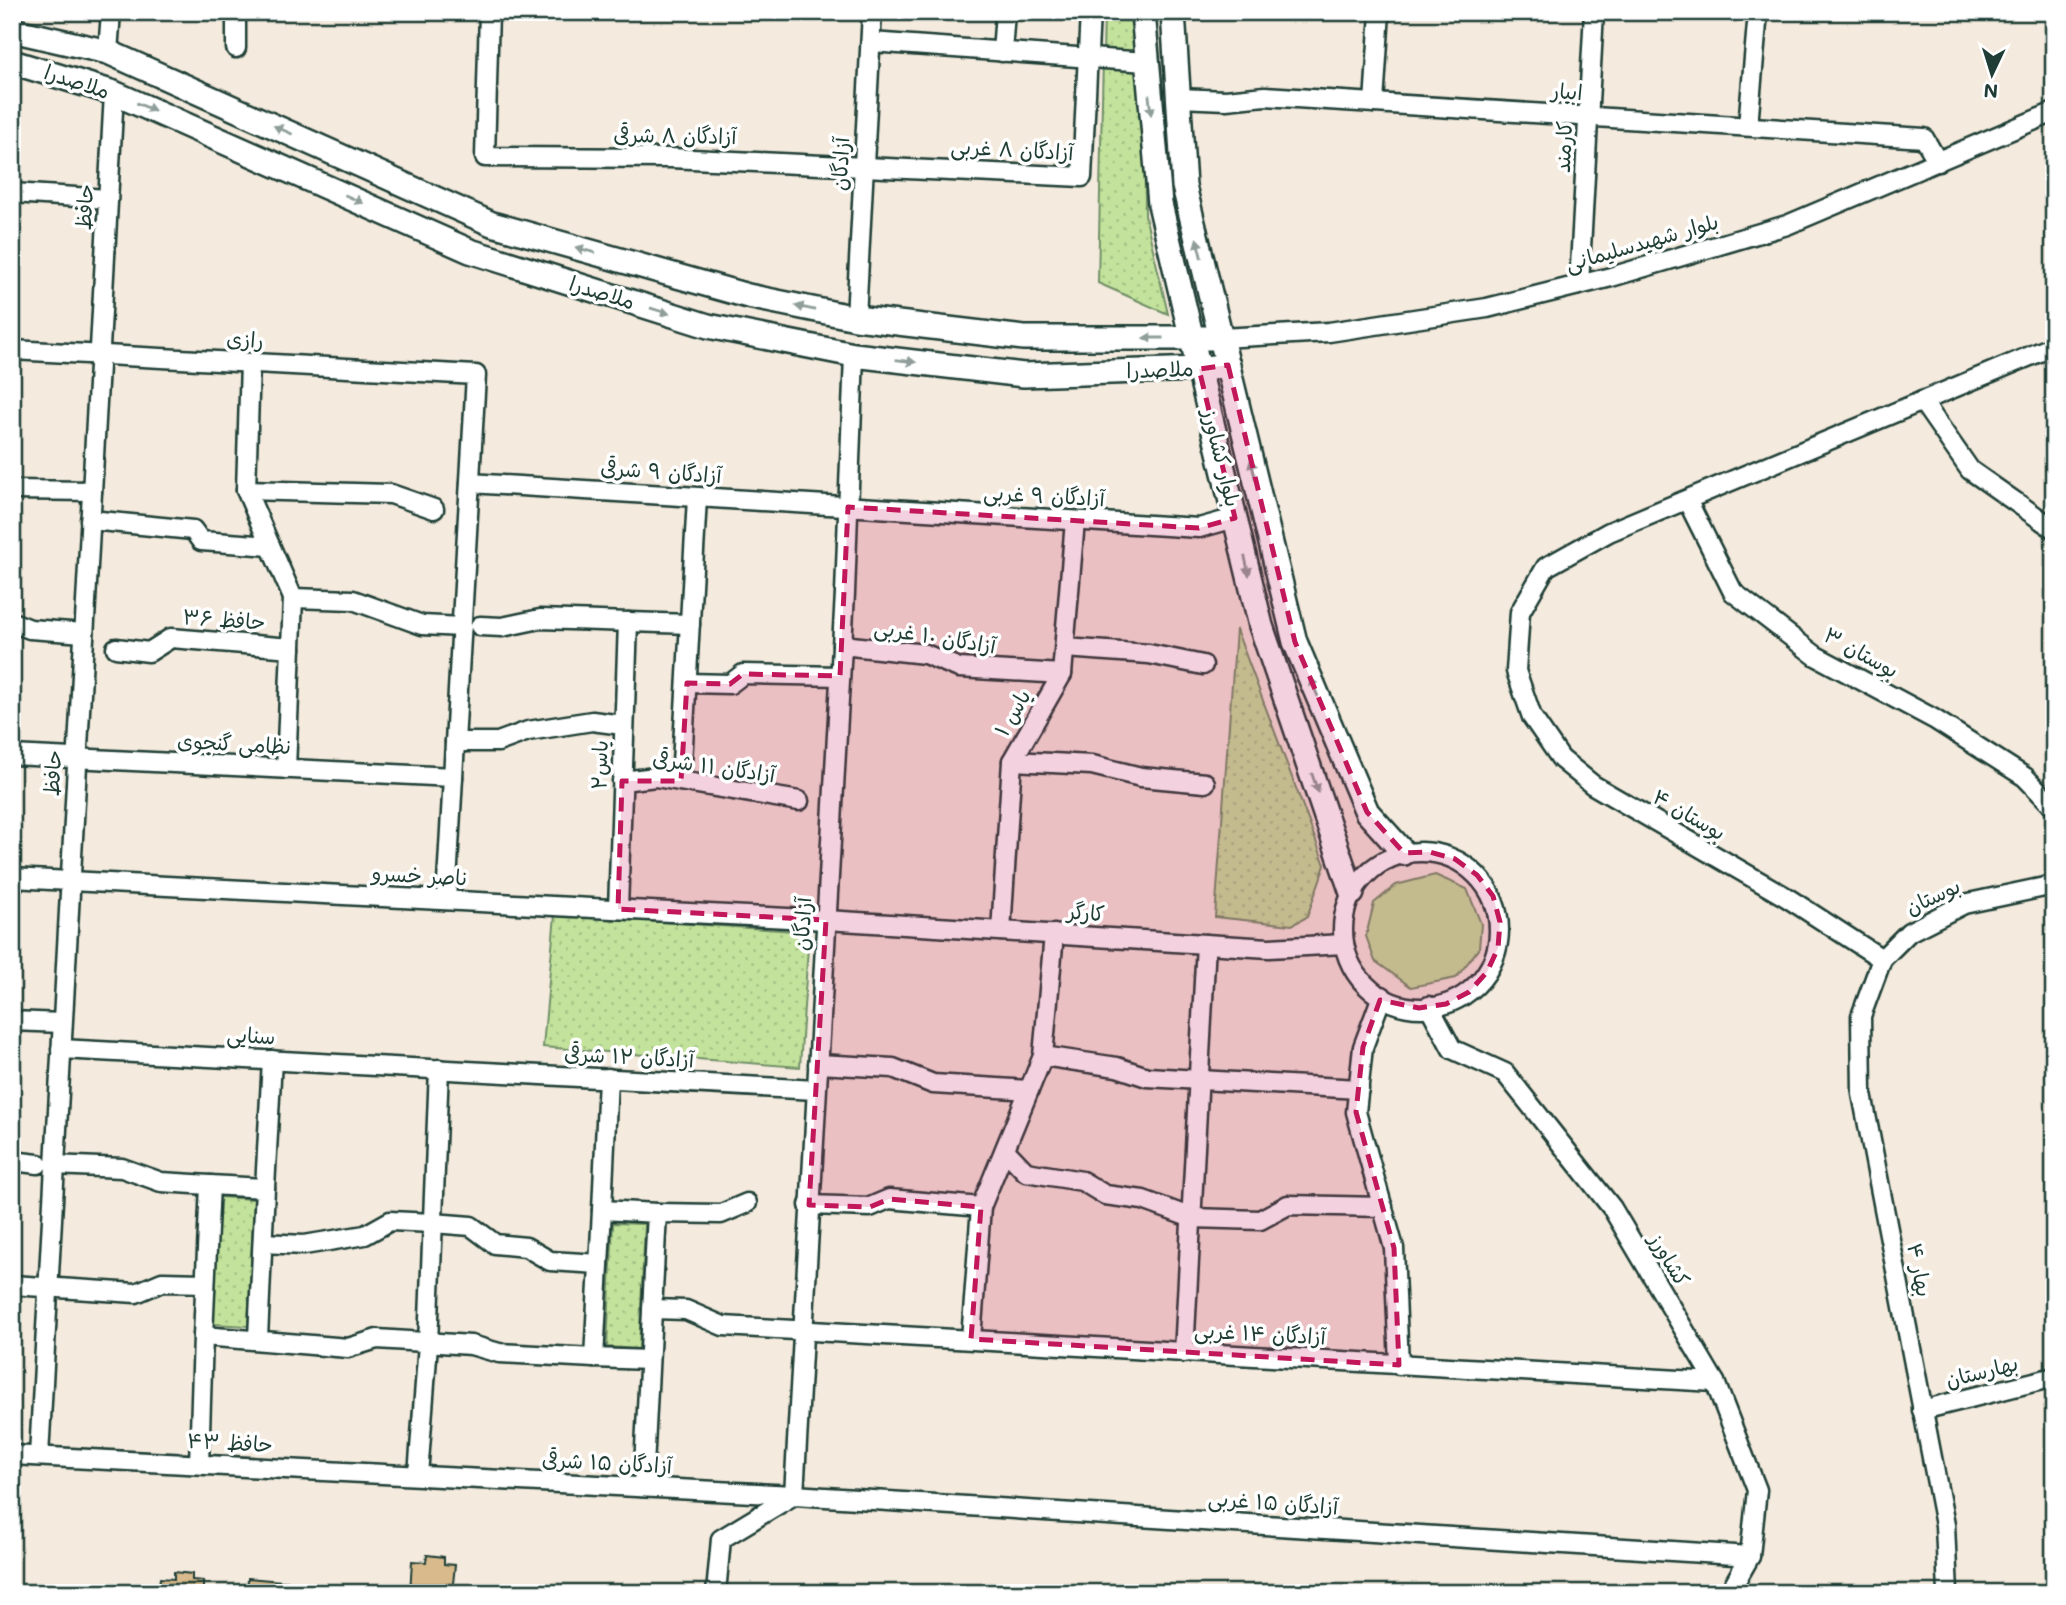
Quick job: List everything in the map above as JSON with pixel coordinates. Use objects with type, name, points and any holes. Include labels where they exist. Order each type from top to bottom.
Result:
[{"type":"main road","name":"بلوار کشاورز","points":[[1143,12],[1160,204],[1191,338],[1261,626],[1352,892]]},
{"type":"main road","name":"بلوار کشاورز","points":[[1173,12],[1184,186],[1294,642],[1367,812],[1404,853]]},
{"type":"main road","name":"ملاصدرا","points":[[12,30],[108,52],[492,224],[748,296],[856,318],[1024,338],[1221,338]]},
{"type":"main road","name":"ملاصدرا","points":[[12,62],[114,93],[470,251],[708,326],[854,355],[1024,375],[1199,369],[1228,365]]},
{"type":"street","points":[[108,52],[111,12]]},
{"type":"street","points":[[236,12],[236,48]]},
{"type":"street","name":"آزادگان ۸ شرقی","points":[[489,12],[485,157],[670,158],[864,165]]},
{"type":"street","name":"آزادگان","points":[[856,318],[872,12]]},
{"type":"street","points":[[1002,52],[1005,12]]},
{"type":"street","points":[[1088,59],[1090,12]]},
{"type":"street","points":[[1374,103],[1380,12]]},
{"type":"street","name":"کارمند","points":[[1579,285],[1594,12]]},
{"type":"street","points":[[1748,126],[1758,12]]},
{"type":"street","points":[[871,42],[1146,62]]},
{"type":"street","name":"آزادگان ۸ غربی","points":[[864,165],[1082,177],[1088,59]]},
{"type":"street","name":"حافظ","points":[[39,1456],[48,1287],[46,1164],[61,1049],[114,93]]},
{"type":"street","name":"ابیار","points":[[1179,98],[1226,100],[1265,96],[1924,138],[1938,162]]},
{"type":"street","name":"بلوار شهیدسلیمانی","points":[[1221,338],[1329,332],[1488,308],[1579,285],[1787,225],[2054,112]]},
{"type":"street","points":[[12,193],[108,198]]},
{"type":"street","points":[[1687,500],[2054,346]]},
{"type":"street","name":"رازی","points":[[12,350],[476,375],[470,483]]},
{"type":"street","name":"آزادگان","points":[[794,1495],[842,645],[854,355]]},
{"type":"street","points":[[250,363],[246,490],[293,598],[286,769]]},
{"type":"street","points":[[1922,401],[1970,470],[2054,529]]},
{"type":"street","points":[[446,900],[455,742],[471,627],[470,483]]},
{"type":"street","name":"آزادگان ۹ شرقی","points":[[470,483],[848,508]]},
{"type":"street","points":[[12,490],[92,491]]},
{"type":"street","points":[[246,490],[391,494],[434,509]]},
{"type":"street","points":[[681,781],[697,498]]},
{"type":"street","name":"بوستان ۴","points":[[1687,500],[1609,532],[1546,567],[1520,612],[1516,671],[1532,717],[1561,759],[1593,786],[1786,897],[1882,959]]},
{"type":"street","name":"بوستان ۳","points":[[1687,500],[1732,592],[1816,656],[1934,719],[2025,776],[2054,807]]},
{"type":"street","name":"آزادگان ۹ غربی","points":[[848,508],[1199,528],[1235,518]]},
{"type":"street","points":[[90,520],[193,530],[201,541],[270,546]]},
{"type":"street","name":"یاس ۱","points":[[1000,931],[1012,761],[1062,674],[1075,521]]},
{"type":"street","points":[[293,598],[353,600],[422,625],[502,627],[540,619],[690,624]]},
{"type":"street","points":[[12,622],[30,629],[84,633]]},
{"type":"street","name":"یاس۲","points":[[618,909],[628,622]]},
{"type":"street","name":"حافظ ۳۶","points":[[116,648],[149,652],[171,638],[291,648]]},
{"type":"street","name":"آزادگان ۱۰ غربی","points":[[842,645],[925,654],[959,668],[1062,674]]},
{"type":"street","points":[[1065,649],[1149,654],[1203,666]]},
{"type":"street","points":[[687,683],[730,684],[743,674],[840,676]]},
{"type":"street","points":[[455,742],[498,742],[528,732],[592,721],[615,724]]},
{"type":"street","name":"نظامی گنجوی","points":[[12,755],[453,778]]},
{"type":"street","points":[[1012,761],[1092,765],[1141,776],[1205,783]]},
{"type":"street","name":"آزادگان ۱۱ شرقی","points":[[622,781],[656,777],[799,801]]},
{"type":"street","points":[[1430,852],[1455,859],[1477,875],[1493,896],[1500,922],[1498,948],[1487,972],[1469,992],[1446,1004],[1429,1006],[1393,1003],[1370,989],[1353,969],[1344,944],[1343,918],[1352,892],[1365,875],[1383,861],[1404,853],[1430,852]]},
{"type":"street","name":"ناصر خسرو","points":[[12,878],[826,920]]},
{"type":"street","name":"بوستان","points":[[1882,959],[1909,932],[1964,904],[2054,885]]},
{"type":"street","name":"کارگر","points":[[826,920],[1269,948],[1344,944]]},
{"type":"street","points":[[971,1339],[981,1207],[1043,1056],[1054,934]]},
{"type":"street","points":[[1184,1353],[1206,944]]},
{"type":"street","name":"بهار ۴","points":[[1882,959],[1861,1016],[1862,1094],[1945,1525],[1948,1593]]},
{"type":"street","points":[[1382,996],[1363,1047],[1356,1112],[1394,1248],[1399,1365]]},
{"type":"street","name":"کشاورز","points":[[1429,1006],[1452,1049],[1505,1073],[1612,1208],[1715,1382],[1757,1490],[1749,1556],[1729,1593]]},
{"type":"street","points":[[12,1021],[62,1023]]},
{"type":"street","name":"سنایی","points":[[61,1049],[439,1069]]},
{"type":"street","points":[[1043,1056],[1117,1067],[1147,1077],[1359,1089]]},
{"type":"street","points":[[258,1338],[272,1060]]},
{"type":"street","points":[[818,1064],[893,1068],[933,1084],[1029,1090]]},
{"type":"street","points":[[418,1475],[428,1344],[439,1069]]},
{"type":"street","name":"آزادگان ۱۲ شرقی","points":[[439,1069],[816,1090]]},
{"type":"street","points":[[594,1358],[608,1078]]},
{"type":"street","points":[[1005,1150],[1026,1172],[1082,1181],[1105,1195],[1143,1199],[1192,1218],[1260,1220],[1288,1205],[1383,1207]]},
{"type":"street","points":[[12,1161],[122,1168],[161,1182],[265,1188]]},
{"type":"street","points":[[198,1464],[210,1185]]},
{"type":"street","points":[[809,1205],[870,1207],[889,1199],[981,1207]]},
{"type":"street","points":[[602,1210],[721,1214],[747,1203]]},
{"type":"street","points":[[643,1487],[657,1213]]},
{"type":"street","points":[[263,1243],[304,1245],[365,1235],[390,1222],[433,1223],[471,1226],[495,1244],[526,1247],[550,1261],[599,1264]]},
{"type":"street","points":[[12,1285],[136,1293],[162,1282],[205,1283]]},
{"type":"street","name":"آزادگان ۱۴ غربی","points":[[652,1309],[686,1310],[723,1326],[1715,1382]]},
{"type":"street","points":[[203,1336],[258,1338],[348,1348],[377,1339],[471,1345],[499,1353],[649,1360]]},
{"type":"street","name":"بهارستان","points":[[1922,1410],[2054,1377]]},
{"type":"street","name":"حافظ ۴۳","points":[[12,1455],[418,1475]]},
{"type":"street","name":"آزادگان ۱۵ شرقی","points":[[418,1475],[794,1495]]},
{"type":"street","points":[[716,1593],[721,1539],[794,1495]]},
{"type":"street","name":"آزادگان ۱۵ غربی","points":[[794,1495],[1749,1556]]},
{"type":"highlighted area","points":[[1228,365],[1295,642],[1367,812],[1404,853],[1430,852],[1455,859],[1477,875],[1493,896],[1500,922],[1498,948],[1487,972],[1469,992],[1446,1004],[1419,1008],[1380,1000],[1363,1047],[1356,1112],[1394,1248],[1399,1365],[971,1339],[981,1207],[889,1199],[870,1207],[809,1205],[826,920],[618,909],[622,781],[681,781],[687,683],[730,684],[743,674],[840,676],[848,507],[1199,528],[1235,518],[1199,369]]},
{"type":"green space","points":[[1104,12],[1144,12],[1145,215],[1168,314],[1098,283]]},
{"type":"green space","points":[[1236,629],[1325,865],[1307,917],[1292,925],[1215,917]]},
{"type":"green space","points":[[1435,875],[1467,889],[1481,924],[1479,948],[1456,978],[1411,987],[1375,961],[1366,936],[1374,903],[1396,885]]},
{"type":"green space","points":[[555,915],[809,932],[800,1067],[543,1047]]},
{"type":"green space","points":[[219,1197],[254,1199],[248,1326],[213,1324]]},
{"type":"green space","points":[[613,1223],[645,1224],[639,1349],[607,1347]]},
{"type":"building","points":[[427,1555],[444,1557],[444,1564],[455,1565],[452,1593],[410,1593],[412,1561],[426,1562]]},
{"type":"building","points":[[174,1572],[192,1574],[192,1580],[203,1581],[203,1593],[158,1593],[160,1578],[174,1579]]},
{"type":"building","points":[[248,1578],[292,1582],[292,1593],[247,1593]]}]
